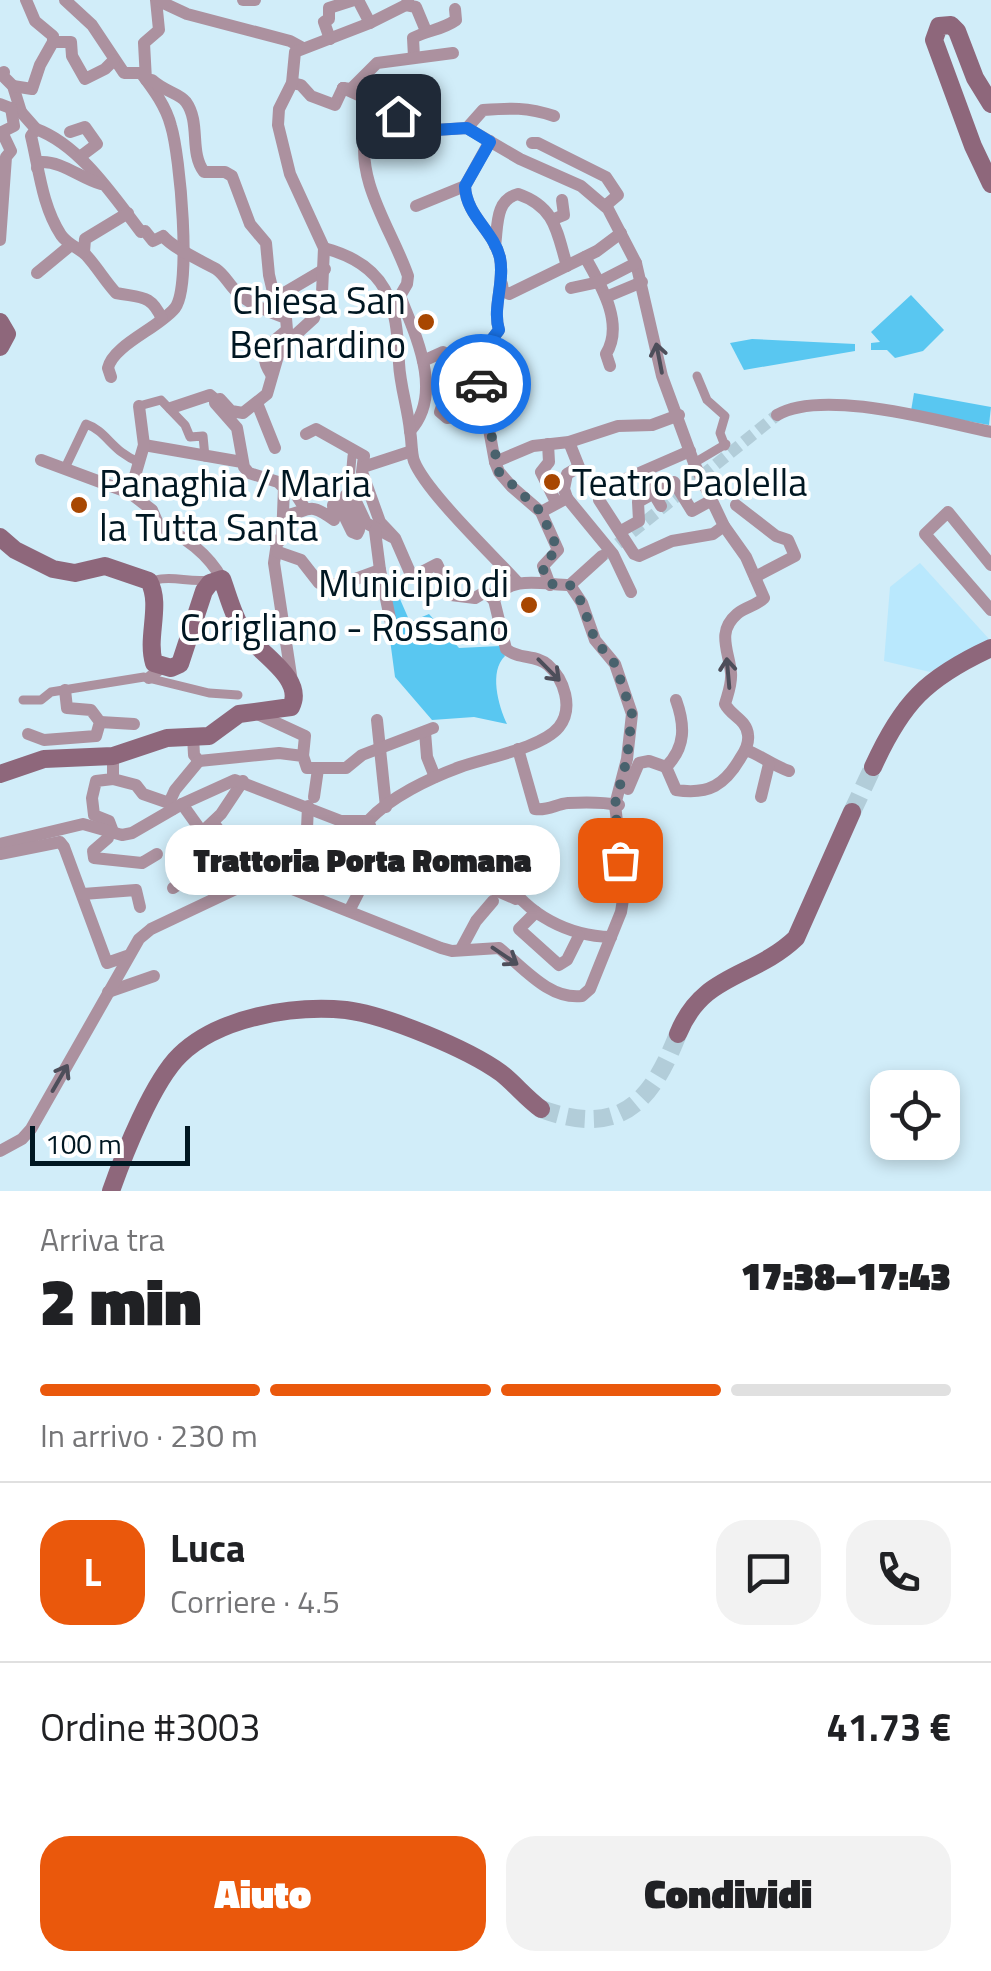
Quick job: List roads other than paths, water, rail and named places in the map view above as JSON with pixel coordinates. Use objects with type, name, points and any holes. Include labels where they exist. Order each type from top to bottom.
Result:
[{"type":"main road","points":[[991,104],[975,78],[957,31],[951,26],[940,26],[934,40],[991,184]]},
{"type":"main road","points":[[0,322],[7,334],[0,346]]},
{"type":"main road","points":[[0,537],[52,569],[75,573],[105,566],[149,581],[153,587],[151,653],[155,672],[180,664],[216,581]]},
{"type":"main road","points":[[0,774],[44,759],[112,756],[167,738],[208,736],[230,718],[291,706],[294,692],[242,630],[216,581]]},
{"type":"main road","points":[[873,767],[902,712],[922,690],[991,648]]},
{"type":"main road","points":[[678,1034],[693,1005],[705,993],[780,953],[796,938],[852,812]]},
{"type":"main road","points":[[111,1191],[162,1077],[179,1055],[215,1031],[270,1016],[315,1010],[370,1015],[481,1061],[503,1074],[541,1109]]},
{"type":"street","points":[[4,72],[3,76],[13,86],[32,89],[53,42],[53,36],[36,21],[26,0]]},
{"type":"street","points":[[65,0],[92,25],[124,73],[141,73],[165,108],[178,172],[184,248],[181,298],[173,311],[147,334],[115,354],[108,368],[111,377]]},
{"type":"street","points":[[146,80],[144,43],[159,30],[157,0],[186,14],[301,47]]},
{"type":"street","points":[[243,0],[256,0]]},
{"type":"street","points":[[330,39],[324,22],[329,19],[329,8],[356,0],[370,23]]},
{"type":"street","points":[[171,408],[210,395],[237,414],[257,403],[267,394],[280,349],[304,330],[319,307],[324,248],[290,174],[278,125],[279,109],[292,83],[293,57],[301,47],[370,23],[407,2],[416,7],[426,31]]},
{"type":"street","points":[[414,56],[413,38],[445,28],[456,20],[455,9]]},
{"type":"street","points":[[53,42],[72,42],[72,56],[85,79],[114,60]]},
{"type":"street","points":[[343,88],[352,89],[377,63],[454,53]]},
{"type":"street","points":[[146,80],[152,80],[165,92],[179,95],[188,105],[196,127],[199,166],[204,172],[232,176],[250,224],[266,244],[268,275],[288,322],[286,330],[264,352],[271,374]]},
{"type":"street","points":[[292,83],[335,106],[343,88]]},
{"type":"street","points":[[0,240],[6,157],[11,151],[2,132],[14,126],[13,86]]},
{"type":"street","points":[[343,88],[424,128],[467,128],[520,159],[581,186],[605,206],[636,264],[662,376],[692,457],[724,526],[746,557],[762,602],[738,613],[725,629],[731,674],[726,704],[748,730],[746,750],[730,776],[708,788],[676,790],[666,767]]},
{"type":"street","points":[[467,128],[483,110],[524,106],[554,116]]},
{"type":"street","points":[[385,107],[366,129],[368,176],[408,276],[400,296],[422,361],[426,400],[420,421],[410,431]]},
{"type":"street","points":[[11,108],[36,129],[69,145],[81,156],[141,232],[145,231],[154,241],[163,236],[170,244],[184,248],[222,274],[233,289],[253,304],[286,318]]},
{"type":"street","points":[[70,132],[85,127],[97,130],[97,144],[81,156]]},
{"type":"street","points":[[36,129],[32,136],[45,202],[63,238],[84,252],[116,293],[149,300],[162,319]]},
{"type":"street","points":[[520,159],[536,138],[538,143],[606,178],[618,195],[605,206]]},
{"type":"street","points":[[416,206],[465,186],[490,142]]},
{"type":"street","points":[[38,168],[41,162],[54,162],[77,177],[102,185]]},
{"type":"street","points":[[465,186],[473,214],[496,246],[501,261],[495,318],[499,330],[484,355],[481,394],[495,462],[512,487],[541,512],[558,550],[542,566],[550,584]]},
{"type":"street","points":[[496,246],[501,206],[510,196],[527,197],[554,219],[567,266]]},
{"type":"street","points":[[554,219],[564,214],[562,200]]},
{"type":"street","points":[[84,252],[85,239],[128,213]]},
{"type":"street","points":[[500,274],[503,292],[509,294],[591,254],[621,233]]},
{"type":"street","points":[[37,273],[71,245]]},
{"type":"street","points":[[324,248],[371,270],[388,291],[399,337],[399,364],[412,451],[420,474],[518,583]]},
{"type":"street","points":[[591,254],[613,318],[611,346],[606,354],[610,366]]},
{"type":"street","points":[[571,288],[600,282],[636,264]]},
{"type":"street","points":[[253,304],[325,269]]},
{"type":"street","points":[[606,298],[642,282]]},
{"type":"street","points":[[422,361],[443,352],[454,358],[440,412],[454,418],[465,408],[474,361],[484,355]]},
{"type":"street","points":[[697,376],[708,400],[725,416],[720,432],[725,446]]},
{"type":"street","points":[[130,493],[144,445],[139,406],[161,400],[190,437],[203,436],[204,456]]},
{"type":"street","points":[[216,400],[215,406],[237,428],[242,462],[249,473],[292,490],[304,507]]},
{"type":"street","points":[[257,403],[275,448]]},
{"type":"street","points":[[777,416],[796,406],[828,404],[991,432]]},
{"type":"street","points":[[495,462],[618,426],[652,424],[678,415]]},
{"type":"street","points":[[725,446],[728,422]]},
{"type":"street","points":[[65,468],[86,424],[98,428],[124,456],[139,462]]},
{"type":"street","points":[[283,516],[304,507],[325,512],[334,520],[334,504],[338,502],[355,534],[360,530],[346,497],[352,456],[316,429],[306,434]]},
{"type":"street","points":[[0,844],[83,824],[122,835],[132,833],[174,805],[227,780],[243,781],[311,802],[341,821],[368,821],[435,778],[518,749],[560,726],[566,702],[564,688],[546,663],[506,649],[494,600],[485,592],[475,598],[451,595],[438,564],[412,577],[394,538],[380,522],[362,453],[345,442],[334,441]]},
{"type":"street","points":[[541,512],[561,500],[567,474],[579,467],[569,442]]},
{"type":"street","points":[[548,444],[549,462],[541,472],[603,549],[614,554],[630,592]]},
{"type":"street","points":[[144,445],[242,462]]},
{"type":"street","points":[[621,481],[725,446]]},
{"type":"street","points":[[364,467],[412,451]]},
{"type":"street","points":[[41,460],[130,493],[152,510],[159,526],[176,532],[206,558],[216,581]]},
{"type":"street","points":[[642,474],[657,500]]},
{"type":"street","points":[[621,530],[639,521],[638,502],[657,500],[674,482],[692,511],[712,500]]},
{"type":"street","points":[[274,544],[282,539],[284,488]]},
{"type":"street","points":[[349,492],[354,494],[366,523],[394,538]]},
{"type":"street","points":[[599,500],[638,556],[672,541],[713,534],[724,526]]},
{"type":"street","points":[[736,505],[776,536],[788,540],[795,556],[755,578]]},
{"type":"street","points":[[991,565],[948,512],[924,534],[991,610]]},
{"type":"street","points":[[376,531],[392,623]]},
{"type":"street","points":[[274,544],[301,560],[319,583],[339,584],[380,570]]},
{"type":"street","points":[[274,544],[294,692]]},
{"type":"street","points":[[570,585],[603,549]]},
{"type":"street","points":[[156,580],[216,581]]},
{"type":"street","points":[[494,600],[501,590],[518,583],[570,585]]},
{"type":"street","points":[[0,1151],[22,1140],[31,1129],[138,938],[244,886],[286,885],[441,948],[499,948],[530,976],[571,997],[582,996],[590,989],[621,912],[624,887],[615,804],[627,759],[632,714],[615,664],[595,640],[582,603],[570,585]]},
{"type":"street","points":[[24,700],[41,700],[52,692],[155,672],[209,693],[238,695]]},
{"type":"street","points":[[65,690],[68,708],[91,710],[100,722],[134,724]]},
{"type":"street","points":[[666,767],[678,756],[683,737],[676,700]]},
{"type":"street","points":[[252,712],[305,736],[303,756],[308,768],[346,768],[378,748],[429,730],[427,757],[435,778]]},
{"type":"street","points":[[377,720],[386,807]]},
{"type":"street","points":[[28,734],[44,740],[96,736],[100,722]]},
{"type":"street","points":[[192,736],[194,756],[199,761]]},
{"type":"street","points":[[761,797],[776,744]]},
{"type":"street","points":[[518,749],[536,809],[570,803],[623,804],[638,763],[666,767]]},
{"type":"street","points":[[746,750],[789,771]]},
{"type":"street","points":[[174,805],[175,790],[199,761],[268,753],[303,756]]},
{"type":"street","points":[[112,756],[114,779]]},
{"type":"street","points":[[318,769],[306,851],[334,857]]},
{"type":"street","points":[[157,854],[142,862],[94,858],[93,851],[111,831],[109,821],[94,814],[96,782],[114,779],[136,785],[143,794],[174,805],[202,832],[243,781]]},
{"type":"street","points":[[349,911],[370,869],[372,829],[368,821]]},
{"type":"street","points":[[213,822],[221,833],[214,841],[244,886]]},
{"type":"street","points":[[0,854],[60,842],[83,894],[106,963],[127,956]]},
{"type":"street","points":[[481,846],[536,912],[580,936],[611,938]]},
{"type":"street","points":[[173,888],[222,854]]},
{"type":"street","points":[[477,882],[523,900]]},
{"type":"street","points":[[83,894],[136,890],[140,906]]},
{"type":"street","points":[[461,949],[476,921],[493,901]]},
{"type":"street","points":[[536,912],[519,929],[560,965],[580,936]]},
{"type":"street","points":[[108,992],[154,976]]},
{"type":"tunnel","points":[[604,555],[777,415]]},
{"type":"tunnel","points":[[852,812],[873,767]]},
{"type":"tunnel","points":[[541,1109],[591,1119],[628,1109],[656,1080],[678,1034]]},
{"type":"place","name":"Chiesa San Bernardino","points":[[426,322]]},
{"type":"place","name":"Teatro Paolella","points":[[552,482]]},
{"type":"place","name":"Panaghia / Maria la Tutta Santa","points":[[79,505]]},
{"type":"place","name":"Municipio di Corigliano - Rossano","points":[[529,605]]},
{"type":"place","name":"Trattoria Porta Romana","points":[[620,860]]}]
